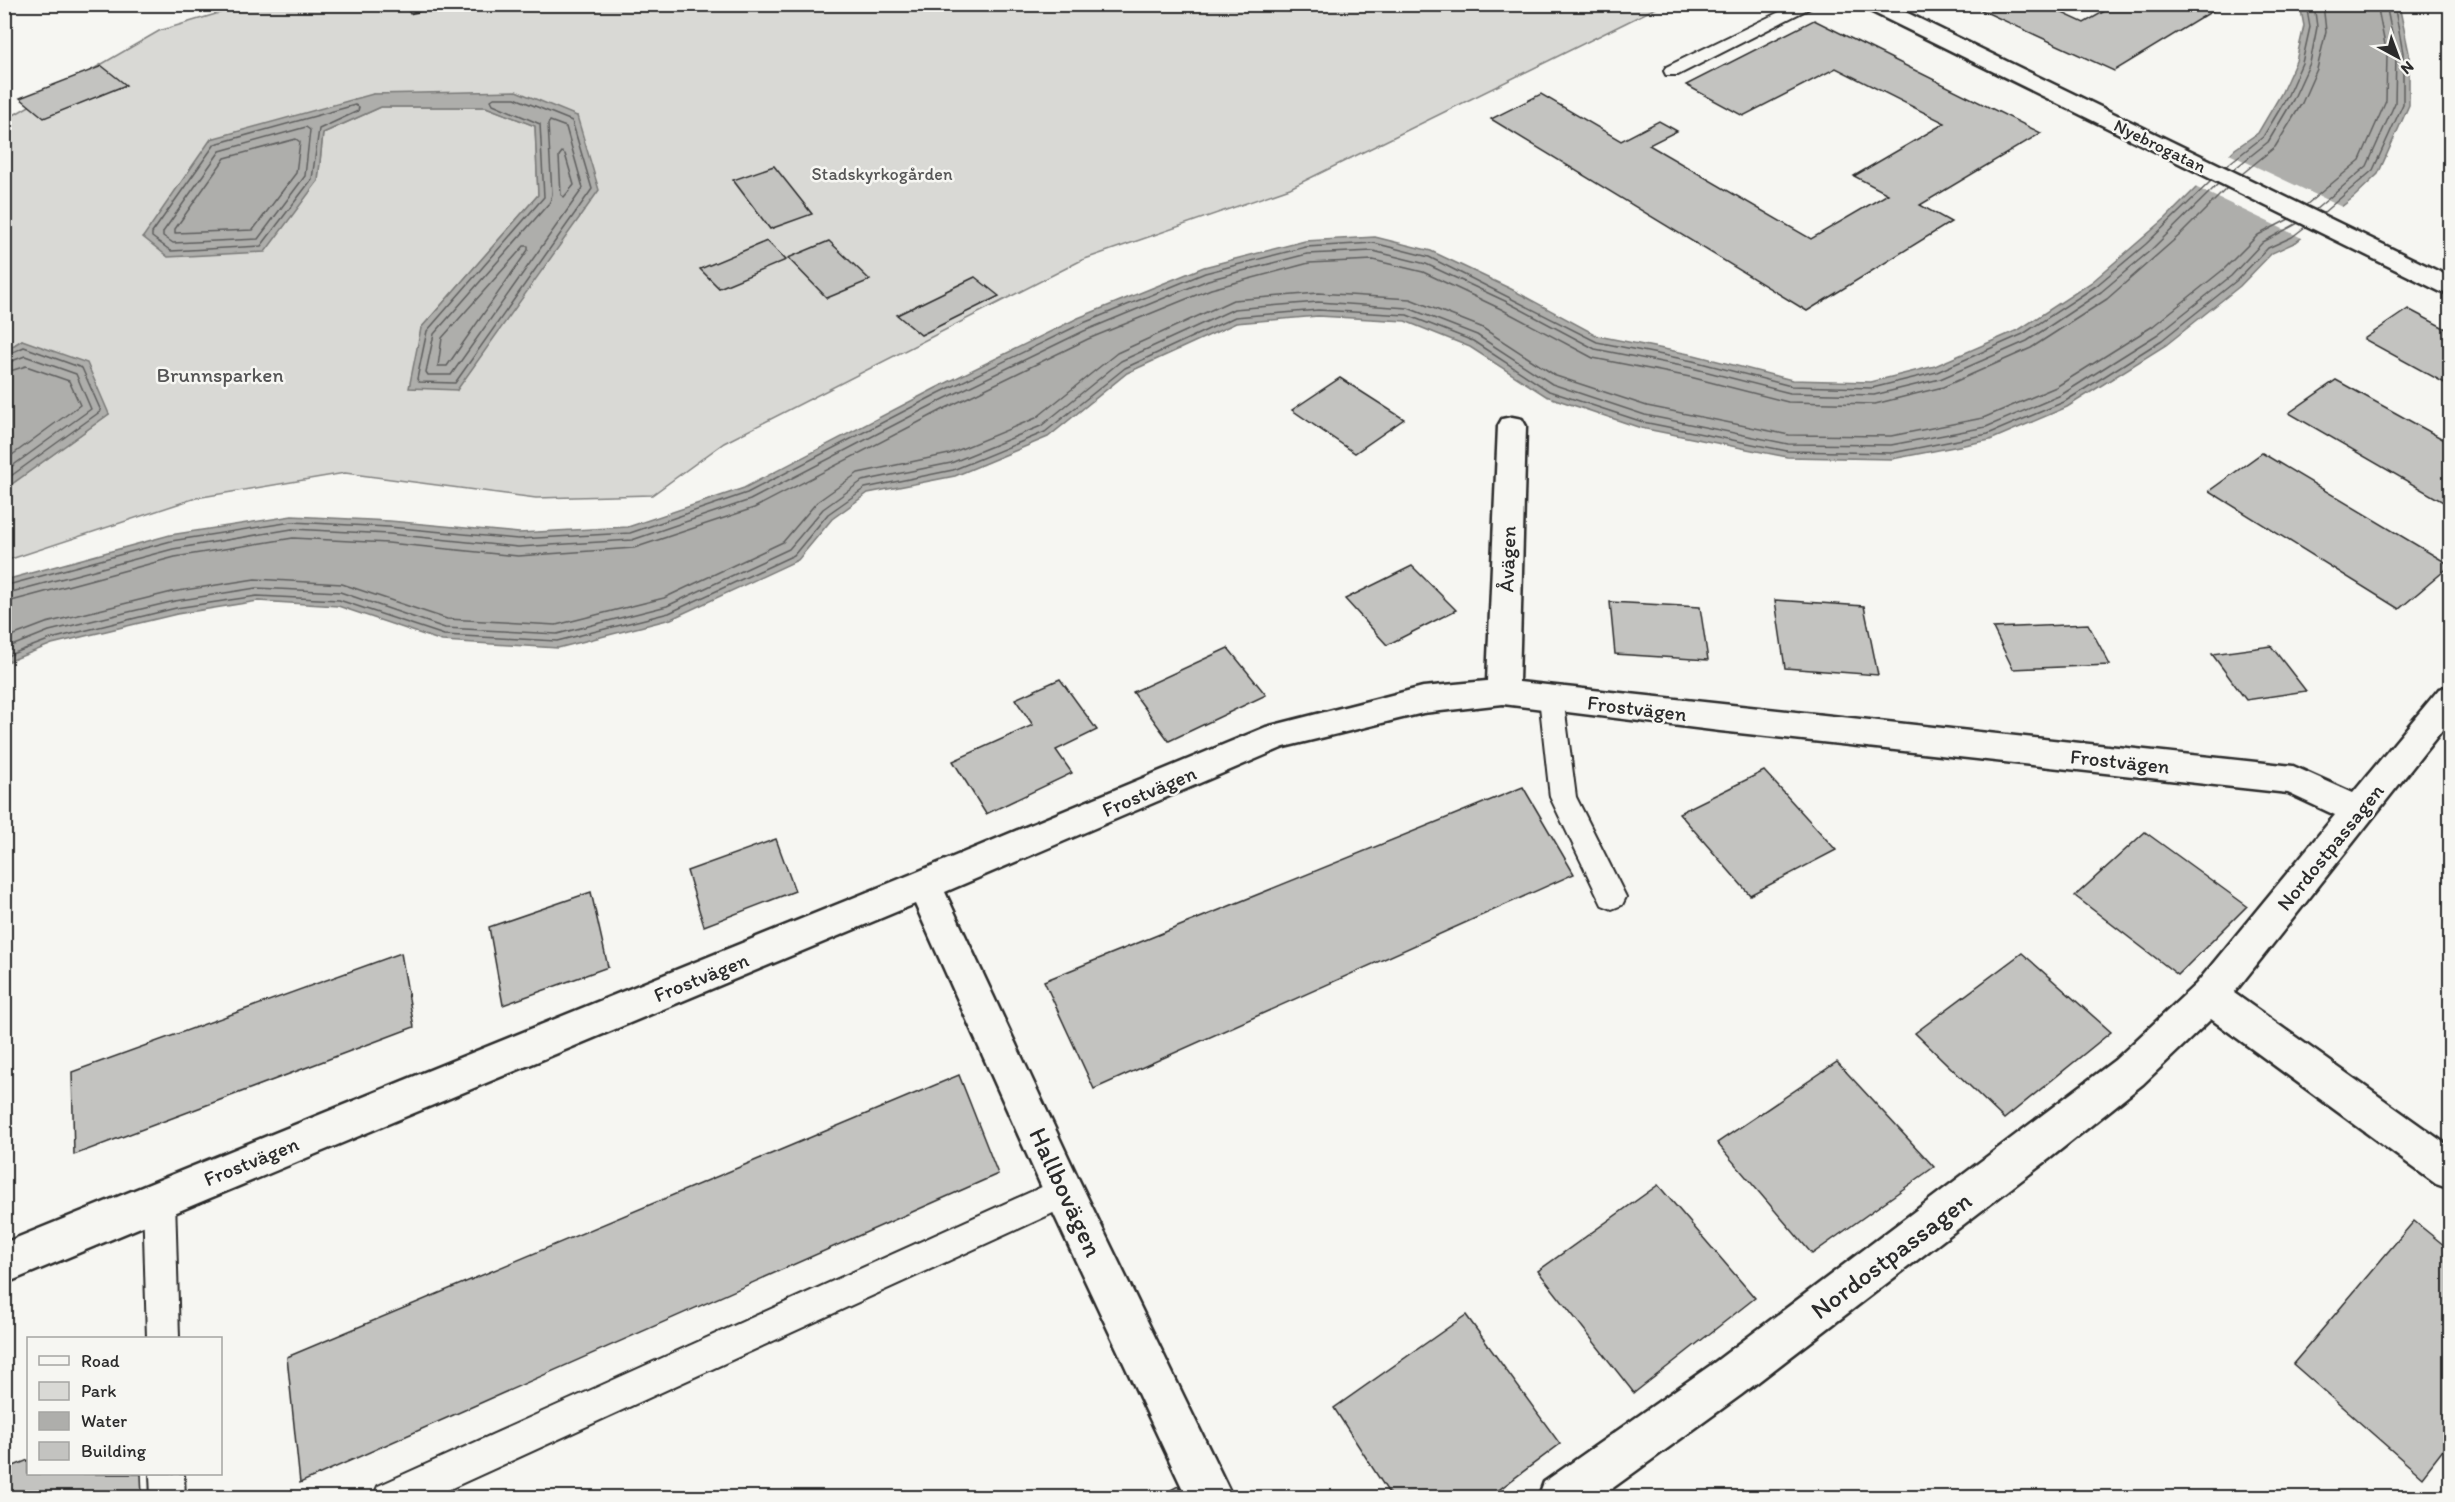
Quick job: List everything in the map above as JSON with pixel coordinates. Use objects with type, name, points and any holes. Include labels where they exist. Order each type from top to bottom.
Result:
[{"type":"street","name":"Nyebrogatan","points":[[1871,4],[1979,55],[2349,240],[2451,286]]},
{"type":"street","name":"Åvägen","points":[[1503,692],[1512,426]]},
{"type":"street","name":"Frostvägen","points":[[4,1264],[924,885],[1278,736],[1423,700],[1503,692],[1732,720],[2293,780],[2360,812]]},
{"type":"street","name":"Nordostpassagen","points":[[1560,1497],[1726,1380],[2129,1072],[2209,996],[2451,698]]},
{"type":"street","name":"Hallbovägen","points":[[924,885],[1064,1192],[1211,1497]]},
{"type":"street","points":[[2209,996],[2451,1170]]},
{"type":"lane","points":[[1672,71],[1810,4]]},
{"type":"lane","points":[[1551,697],[1563,797],[1612,897]]},
{"type":"lane","points":[[390,1497],[1064,1192]]},
{"type":"lane","points":[[159,1199],[163,1337]]},
{"type":"lane","points":[[168,1475],[168,1497]]},
{"type":"green space","points":[[246,5],[1662,5],[1290,188],[1082,260],[724,443],[652,495],[536,498],[345,473],[196,498],[5,561],[5,489],[109,414],[22,340],[5,351],[5,120],[159,31]],"holes":[[[373,94],[577,116],[457,390],[421,328],[538,195],[535,126],[486,107],[381,107],[323,133],[318,181],[143,237]]]},
{"type":"water","points":[[2300,5],[2399,5],[2409,53],[2409,105],[2378,174],[2354,197],[2296,242],[2272,253],[2240,286],[2166,345],[2067,407],[1990,440],[1892,459],[1787,457],[1641,428],[1546,396],[1470,347],[1405,321],[1318,316],[1236,323],[1127,373],[1048,437],[955,476],[868,493],[832,519],[798,560],[671,619],[558,648],[442,641],[338,606],[258,601],[177,614],[52,644],[5,663],[5,581],[9,579],[170,535],[292,516],[390,521],[519,533],[628,527],[744,488],[936,388],[1078,318],[1204,267],[1305,241],[1375,237],[1431,251],[1511,289],[1598,336],[1694,355],[1792,380],[1871,382],[1935,366],[2020,329],[2092,282],[2166,218],[2235,149],[2258,133],[2281,94],[2296,61],[2304,26]]},
{"type":"water","points":[[516,91],[577,116],[599,190],[457,390],[409,388],[421,328],[538,195],[535,126],[486,107],[381,107],[323,133],[318,181],[265,252],[168,257],[143,237],[211,139],[373,94]]},
{"type":"water","points":[[22,340],[87,363],[109,414],[5,489],[5,351]]},
{"type":"pier","points":[[2227,153],[2344,208],[2304,239],[2193,186]]},
{"type":"building","points":[[405,4],[450,4],[410,14]]},
{"type":"building","points":[[1968,4],[2043,4],[2084,23],[2117,4],[2224,4],[2114,71]]},
{"type":"building","points":[[1814,20],[2041,133],[1920,205],[1951,222],[1807,311],[1491,119],[1541,94],[1621,141],[1659,121],[1677,131],[1649,145],[1811,239],[1888,194],[1854,176],[1945,123],[1836,68],[1743,116],[1686,85]]},
{"type":"building","points":[[102,66],[126,85],[44,118],[20,98]]},
{"type":"building","points":[[774,166],[812,214],[770,229],[733,180]]},
{"type":"building","points":[[767,241],[786,260],[719,288],[700,269]]},
{"type":"building","points":[[829,241],[870,280],[827,298],[788,258]]},
{"type":"building","points":[[975,277],[999,296],[921,335],[897,315]]},
{"type":"building","points":[[2408,309],[2450,331],[2450,386],[2364,339]]},
{"type":"building","points":[[1340,378],[1404,419],[1355,453],[1292,410]]},
{"type":"building","points":[[2336,380],[2450,443],[2450,506],[2289,413]]},
{"type":"building","points":[[2262,453],[2450,566],[2399,609],[2209,491]]},
{"type":"building","points":[[1412,566],[1456,610],[1387,645],[1345,599]]},
{"type":"building","points":[[1775,600],[1864,606],[1878,675],[1785,668]]},
{"type":"building","points":[[1610,602],[1700,607],[1708,660],[1615,654]]},
{"type":"building","points":[[2088,624],[2110,665],[2013,669],[1993,628]]},
{"type":"building","points":[[2271,646],[2306,691],[2246,700],[2212,654]]},
{"type":"building","points":[[1228,648],[1266,695],[1169,741],[1133,692]]},
{"type":"building","points":[[1060,679],[1097,730],[1056,750],[1072,773],[986,814],[953,761],[1033,725],[1015,699]]},
{"type":"building","points":[[1764,771],[1836,850],[1750,895],[1679,813]]},
{"type":"building","points":[[1523,787],[1574,874],[1094,1089],[1044,981]]},
{"type":"building","points":[[2145,832],[2247,906],[2178,975],[2075,896]]},
{"type":"building","points":[[776,839],[795,891],[704,926],[687,871]]},
{"type":"building","points":[[591,892],[608,967],[503,1005],[489,927]]},
{"type":"building","points":[[401,953],[414,1027],[74,1155],[72,1072]]},
{"type":"building","points":[[2022,953],[2111,1032],[2004,1119],[1915,1033]]},
{"type":"building","points":[[1837,1062],[1934,1167],[1812,1254],[1717,1143]]},
{"type":"building","points":[[959,1075],[998,1174],[300,1483],[287,1357]]},
{"type":"building","points":[[1658,1185],[1755,1298],[1634,1393],[1538,1271]]},
{"type":"building","points":[[2414,1221],[2450,1250],[2450,1441],[2422,1477],[2293,1364]]},
{"type":"building","points":[[1466,1315],[1560,1444],[1488,1498],[1392,1498],[1334,1408]]},
{"type":"building","points":[[27,1460],[27,1475],[141,1475],[142,1498],[4,1498],[4,1470]]},
{"type":"building","points":[[1178,1486],[1183,1498],[1156,1498]]},
{"type":"park label","name":"Stadskyrkogården","points":[[882,174]]},
{"type":"park label","name":"Brunnsparken","points":[[220,374]]}]
